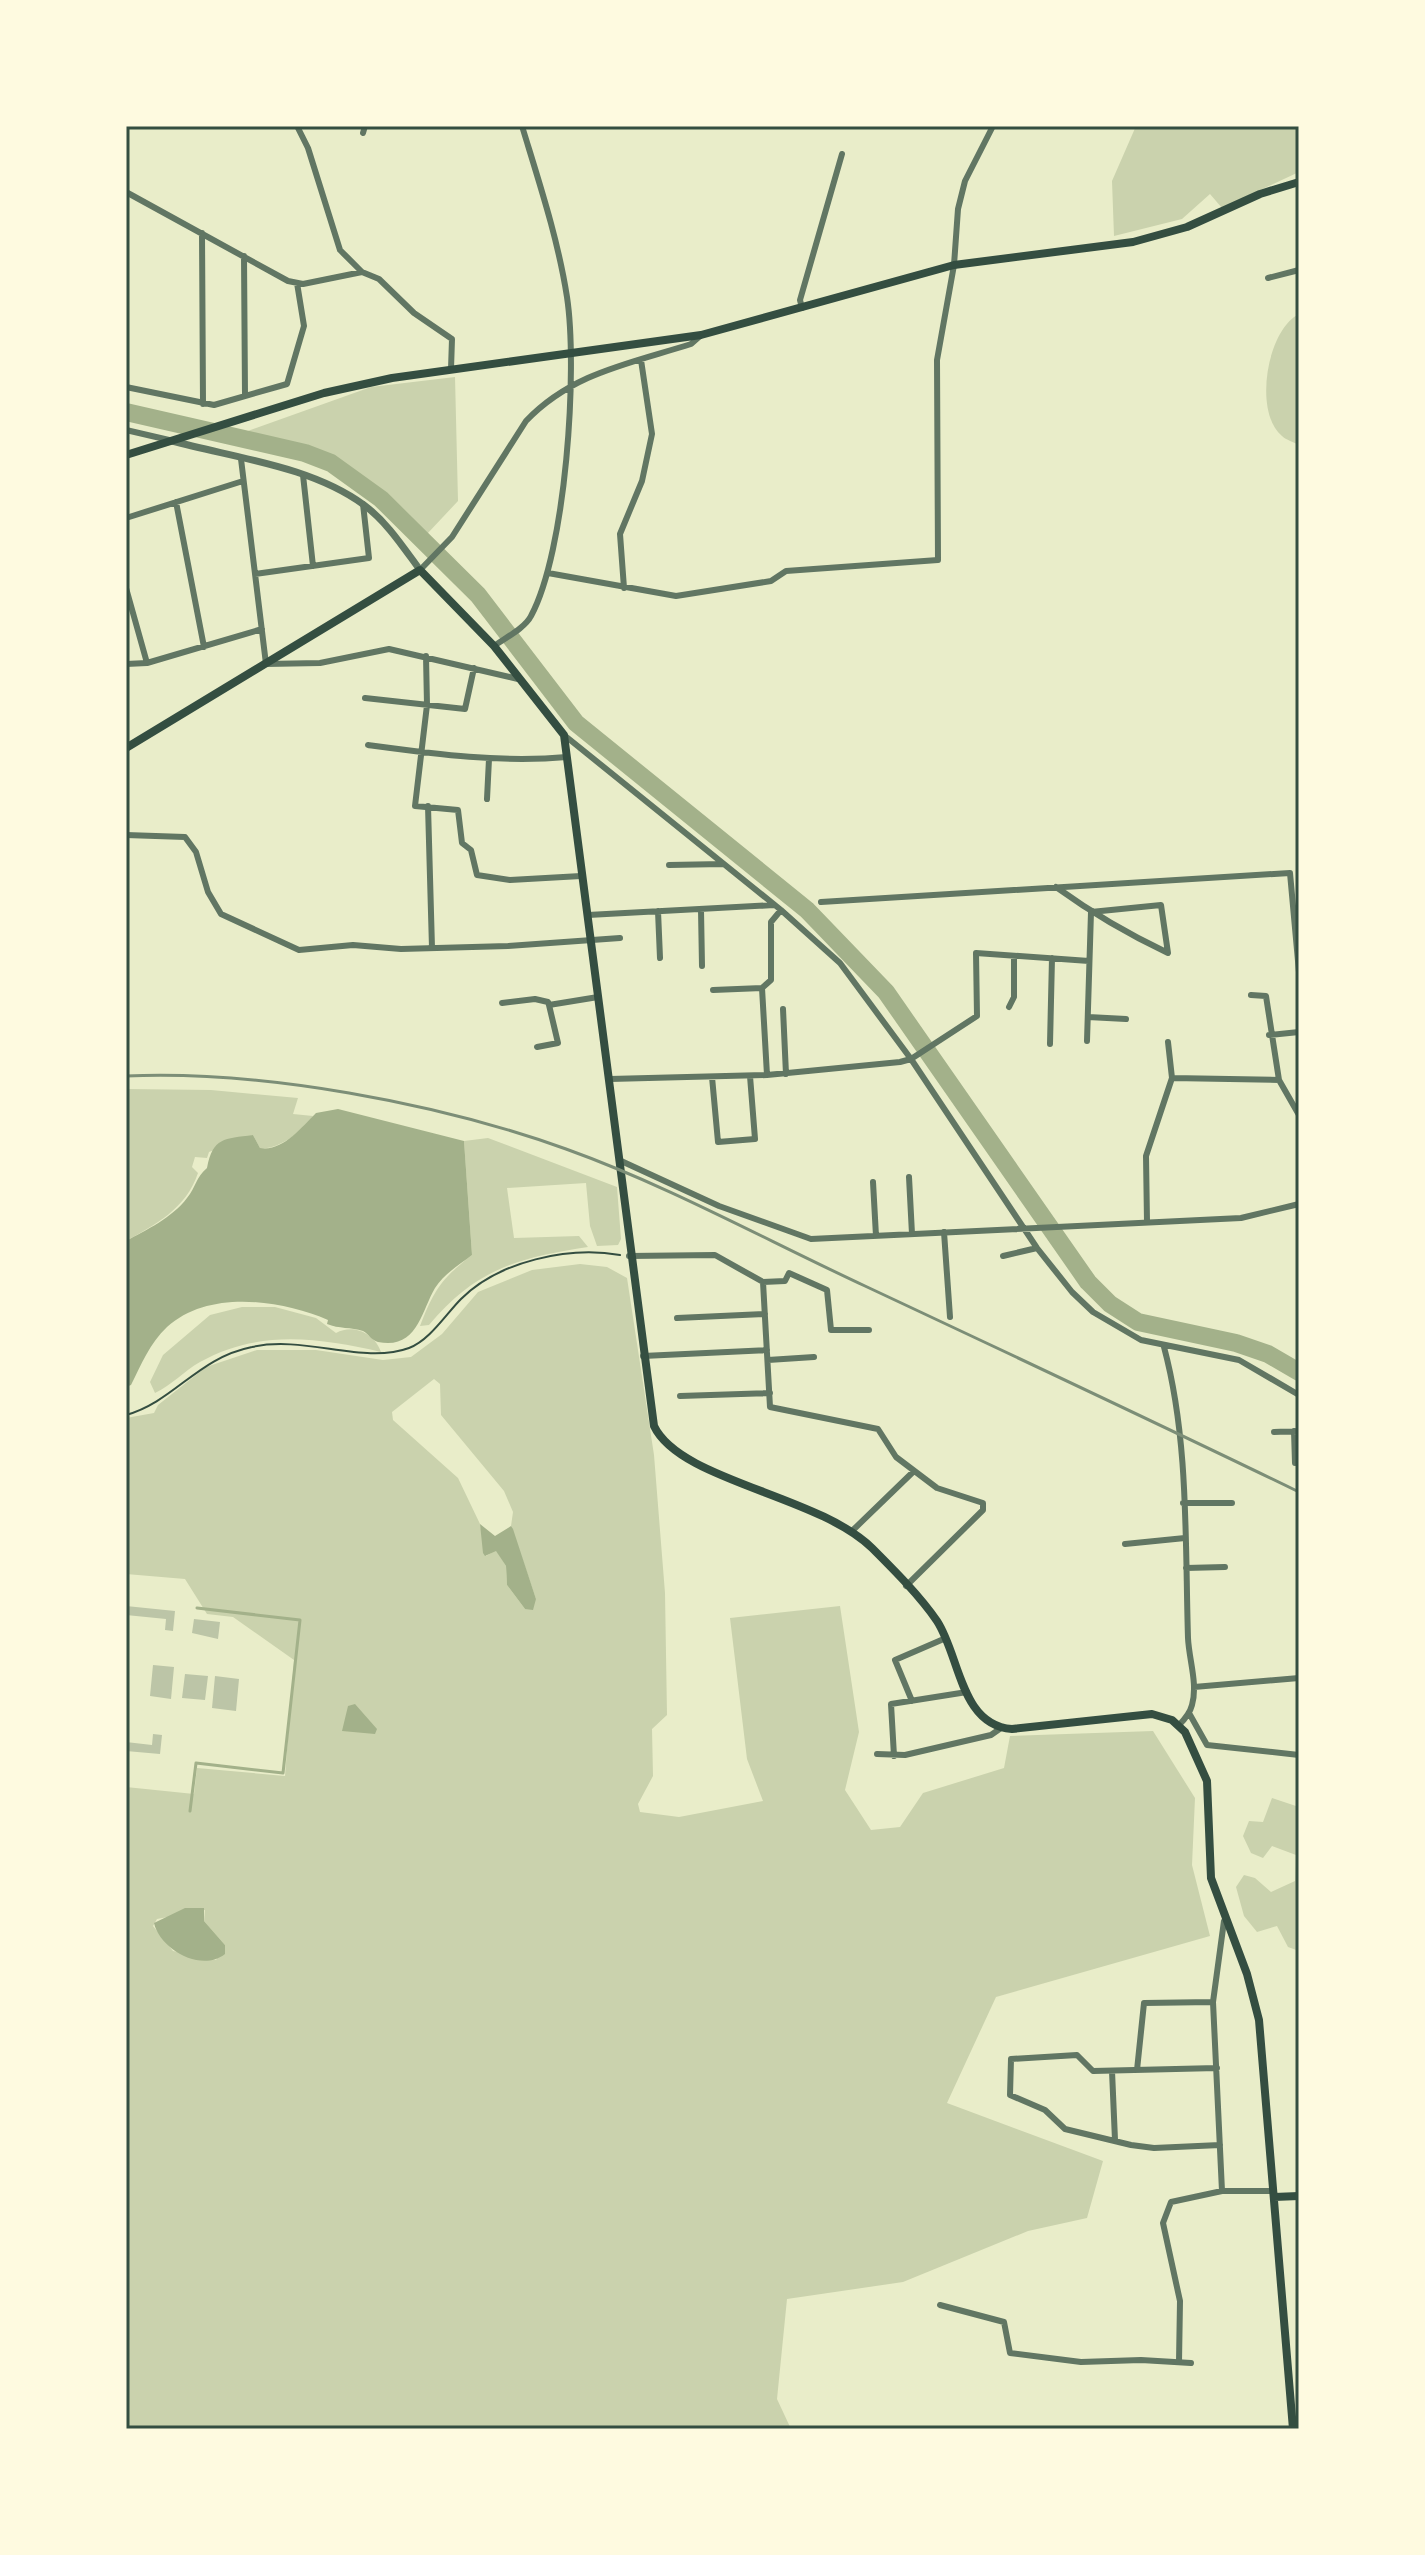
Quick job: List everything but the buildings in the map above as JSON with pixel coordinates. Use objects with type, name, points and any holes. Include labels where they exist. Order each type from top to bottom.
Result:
[{"type":"main road","points":[[126,455],[324,393],[451,369],[701,335],[954,265],[1133,242],[1187,227],[1260,194],[1299,182]]},
{"type":"main road","points":[[126,748],[424,567],[496,645],[564,735],[610,1079],[629,1256],[654,1426],[659,1437],[678,1456],[803,1505],[852,1531],[932,1615],[946,1638],[977,1712],[1001,1728],[1141,1714],[1164,1717],[1179,1725],[1207,1781],[1210,1804],[1208,1860],[1224,1921],[1247,1974],[1262,2039],[1293,2429]]},
{"type":"main road","points":[[1274,2194],[1299,2196]]},
{"type":"street","points":[[297,126],[308,148],[340,250],[362,272],[379,279],[414,313],[452,339],[451,369]]},
{"type":"street","points":[[496,645],[530,619],[548,573],[562,497],[570,384],[571,352],[559,252],[522,126]]},
{"type":"street","points":[[548,573],[676,596],[771,581],[786,571],[938,560],[937,360],[954,265],[958,209],[965,181],[992,126]]},
{"type":"street","points":[[802,309],[800,300],[842,154]]},
{"type":"street","points":[[126,192],[297,283],[362,272]]},
{"type":"street","points":[[202,233],[203,404]]},
{"type":"street","points":[[244,256],[245,396]]},
{"type":"street","points":[[1268,278],[1299,270]]},
{"type":"street","points":[[126,387],[214,405],[287,384],[304,326],[297,283]]},
{"type":"street","points":[[126,430],[176,439],[303,475],[363,504],[424,567],[452,537],[526,421],[570,384],[691,344],[701,335]]},
{"type":"street","points":[[624,588],[620,534],[642,481],[652,434],[641,360]]},
{"type":"street","points":[[241,459],[266,664],[320,663],[380,649],[426,656],[522,679]]},
{"type":"street","points":[[303,475],[313,566]]},
{"type":"street","points":[[126,518],[243,481]]},
{"type":"street","points":[[176,502],[204,647]]},
{"type":"street","points":[[255,574],[369,558],[363,504]]},
{"type":"street","points":[[126,588],[147,663]]},
{"type":"street","points":[[126,664],[147,663],[262,629]]},
{"type":"street","points":[[426,656],[427,705],[415,806],[458,810],[462,843],[471,850],[477,875],[510,880],[581,876]]},
{"type":"street","points":[[365,698],[465,709],[474,668]]},
{"type":"street","points":[[564,735],[777,908],[853,978],[912,1058],[1037,1248],[1072,1292],[1093,1312],[1116,1328],[1164,1347],[1239,1360],[1299,1395]]},
{"type":"street","points":[[368,745],[489,759],[567,757]]},
{"type":"street","points":[[487,799],[489,759]]},
{"type":"street","points":[[428,806],[432,948]]},
{"type":"street","points":[[126,835],[185,837],[196,852],[208,892],[221,914],[299,950],[353,945],[432,948],[620,938]]},
{"type":"street","points":[[669,865],[723,864]]},
{"type":"street","points":[[821,902],[1290,873],[1299,972]]},
{"type":"street","points":[[1056,887],[1091,912],[1130,935],[1168,953],[1161,905],[1091,912]]},
{"type":"street","points":[[588,915],[777,908]]},
{"type":"street","points":[[713,990],[762,988],[771,980],[771,922],[777,908]]},
{"type":"street","points":[[701,910],[702,966]]},
{"type":"street","points":[[658,911],[660,958]]},
{"type":"street","points":[[1087,1041],[1091,912]]},
{"type":"street","points":[[610,1079],[786,1074],[912,1058],[977,1016],[976,953],[1089,961]]},
{"type":"street","points":[[1009,1007],[1014,997],[1014,957]]},
{"type":"street","points":[[1050,1044],[1052,958]]},
{"type":"street","points":[[762,988],[767,1075]]},
{"type":"street","points":[[1251,995],[1266,996],[1269,1035],[1279,1080],[1299,1115]]},
{"type":"street","points":[[549,1005],[598,997]]},
{"type":"street","points":[[502,1003],[535,999],[548,1002],[558,1043],[537,1047]]},
{"type":"street","points":[[783,1009],[786,1074]]},
{"type":"street","points":[[1088,1017],[1126,1019]]},
{"type":"street","points":[[1269,1035],[1299,1032]]},
{"type":"street","points":[[1147,1222],[1146,1156],[1172,1078],[1168,1042]]},
{"type":"street","points":[[712,1077],[718,1142],[755,1139],[750,1076]]},
{"type":"street","points":[[1172,1078],[1279,1080]]},
{"type":"street","points":[[619,1160],[709,1202],[801,1237],[1253,1217],[1299,1204]]},
{"type":"street","points":[[909,1177],[912,1234]]},
{"type":"street","points":[[873,1182],[876,1236]]},
{"type":"street","points":[[944,1232],[950,1317]]},
{"type":"street","points":[[1003,1256],[1037,1248]]},
{"type":"street","points":[[629,1256],[715,1255],[763,1282],[785,1281],[789,1273],[827,1290],[831,1330],[869,1330]]},
{"type":"street","points":[[763,1282],[770,1407],[878,1429],[896,1457],[914,1471],[949,1494],[983,1503],[983,1510],[906,1586]]},
{"type":"street","points":[[677,1318],[765,1314]]},
{"type":"street","points":[[1164,1347],[1174,1394],[1194,1687],[1189,1713],[1179,1725]]},
{"type":"street","points":[[643,1356],[767,1350]]},
{"type":"street","points":[[768,1360],[814,1357]]},
{"type":"street","points":[[680,1396],[770,1393]]},
{"type":"street","points":[[1274,1432],[1296,1431],[1295,1463]]},
{"type":"street","points":[[852,1531],[914,1471]]},
{"type":"street","points":[[1183,1503],[1232,1503]]},
{"type":"street","points":[[1125,1544],[1185,1538]]},
{"type":"street","points":[[1186,1568],[1225,1567]]},
{"type":"street","points":[[912,1701],[895,1660],[946,1638]]},
{"type":"street","points":[[1194,1687],[1299,1678]]},
{"type":"street","points":[[894,1756],[891,1704],[967,1692]]},
{"type":"street","points":[[1189,1713],[1207,1745],[1299,1755]]},
{"type":"street","points":[[877,1754],[894,1756],[991,1735],[1001,1728]]},
{"type":"street","points":[[1222,2191],[1213,2002],[1224,1921]]},
{"type":"street","points":[[1137,2070],[1144,2003],[1213,2002]]},
{"type":"street","points":[[1217,2068],[1093,2071],[1077,2055],[1011,2059],[1010,2095],[1045,2110],[1065,2129],[1142,2147],[1220,2145]]},
{"type":"street","points":[[1112,2071],[1115,2140]]},
{"type":"street","points":[[1179,2362],[1180,2301],[1163,2223],[1171,2202],[1222,2191],[1274,2194]]},
{"type":"street","points":[[940,2305],[1004,2322],[1010,2353],[1081,2362],[1191,2363]]},
{"type":"path","points":[[126,1415],[148,1409],[205,1364],[231,1352],[255,1346],[292,1343],[383,1354],[402,1351],[422,1340],[467,1293],[490,1276],[517,1266],[586,1252],[629,1256]]},
{"type":"shaded area","points":[[1136,126],[1299,126],[1299,172],[1222,208],[1210,194],[1182,219],[1114,236],[1112,181]]},
{"type":"shaded area","points":[[1299,314],[1299,445],[1284,437],[1273,425],[1266,391],[1272,353],[1279,336]]},
{"type":"shaded area","points":[[455,377],[458,501],[427,534],[384,496],[324,456],[245,432],[371,387]]},
{"type":"shaded area","points":[[126,1089],[211,1090],[298,1098],[293,1114],[313,1116],[296,1134],[274,1146],[260,1148],[253,1135],[209,1152],[207,1158],[195,1157],[192,1167],[198,1173],[193,1186],[178,1206],[126,1241]]},
{"type":"shaded area","points":[[338,1109],[464,1141],[472,1255],[439,1283],[416,1327],[401,1340],[378,1342],[363,1331],[332,1326],[327,1324],[328,1320],[289,1307],[267,1303],[224,1303],[184,1315],[167,1327],[151,1347],[131,1385],[126,1387],[126,1241],[158,1223],[181,1205],[207,1168],[213,1150],[221,1141],[253,1135],[260,1148],[276,1146],[291,1138],[316,1113]]},
{"type":"shaded area","points":[[488,1138],[617,1187],[621,1239],[618,1245],[597,1246],[590,1226],[586,1183],[507,1188],[514,1238],[579,1236],[588,1247],[540,1256],[500,1269],[464,1291],[429,1325],[420,1326],[440,1286],[472,1255],[464,1141]]},
{"type":"shaded area","points":[[580,1264],[607,1267],[627,1278],[654,1455],[665,1593],[667,1715],[652,1729],[653,1776],[638,1804],[640,1812],[679,1817],[763,1801],[747,1759],[730,1618],[840,1606],[859,1732],[845,1790],[871,1830],[900,1827],[923,1793],[1004,1768],[1010,1736],[1153,1731],[1195,1798],[1192,1865],[1210,1936],[996,1997],[947,2103],[1103,2161],[1087,2218],[1028,2231],[903,2282],[787,2299],[777,2399],[791,2429],[126,2429],[126,1787],[194,1794],[197,1768],[285,1776],[294,1660],[233,1617],[207,1614],[185,1579],[126,1574],[126,1418],[154,1413],[158,1405],[206,1367],[257,1350],[316,1350],[383,1360],[411,1357],[442,1334],[478,1292],[532,1270]],"holes":[[[434,1379],[440,1384],[441,1415],[504,1491],[513,1512],[511,1526],[536,1599],[525,1609],[507,1585],[506,1566],[496,1550],[486,1556],[480,1524],[458,1478],[393,1420],[392,1412]],[[205,1910],[204,1921],[225,1945],[216,1960],[173,1951],[153,1926],[157,1919]]]},
{"type":"shaded area","points":[[242,1307],[275,1307],[316,1318],[336,1333],[357,1330],[369,1335],[381,1352],[312,1340],[289,1339],[244,1345],[200,1362],[155,1393],[150,1382],[163,1355],[210,1315]]},
{"type":"shaded area","points":[[480,1524],[495,1536],[511,1526],[513,1529],[536,1599],[533,1610],[525,1609],[507,1585],[506,1566],[496,1551],[485,1556],[483,1553]]},
{"type":"shaded area","points":[[355,1704],[377,1729],[375,1734],[342,1731],[348,1706]]},
{"type":"shaded area","points":[[1272,1798],[1299,1807],[1299,1951],[1288,1947],[1277,1926],[1257,1932],[1244,1916],[1236,1887],[1244,1875],[1255,1878],[1271,1892],[1295,1881],[1296,1855],[1272,1846],[1263,1858],[1251,1853],[1243,1836],[1249,1821],[1263,1822]]},
{"type":"shaded area","points":[[185,1908],[204,1908],[204,1921],[225,1945],[225,1954],[205,1961],[194,1959],[164,1941],[154,1923]]},
{"type":"waterway","points":[[126,412],[305,453],[331,463],[381,499],[478,595],[576,723],[807,910],[886,992],[1088,1282],[1110,1304],[1138,1322],[1236,1343],[1268,1354],[1299,1372]]},
{"type":"waterway","points":[[190,1811],[196,1763],[283,1773],[300,1620],[197,1608]]},
{"type":"railway","points":[[126,1076],[234,1078],[349,1093],[462,1117],[566,1149],[680,1196],[1299,1492]]}]
